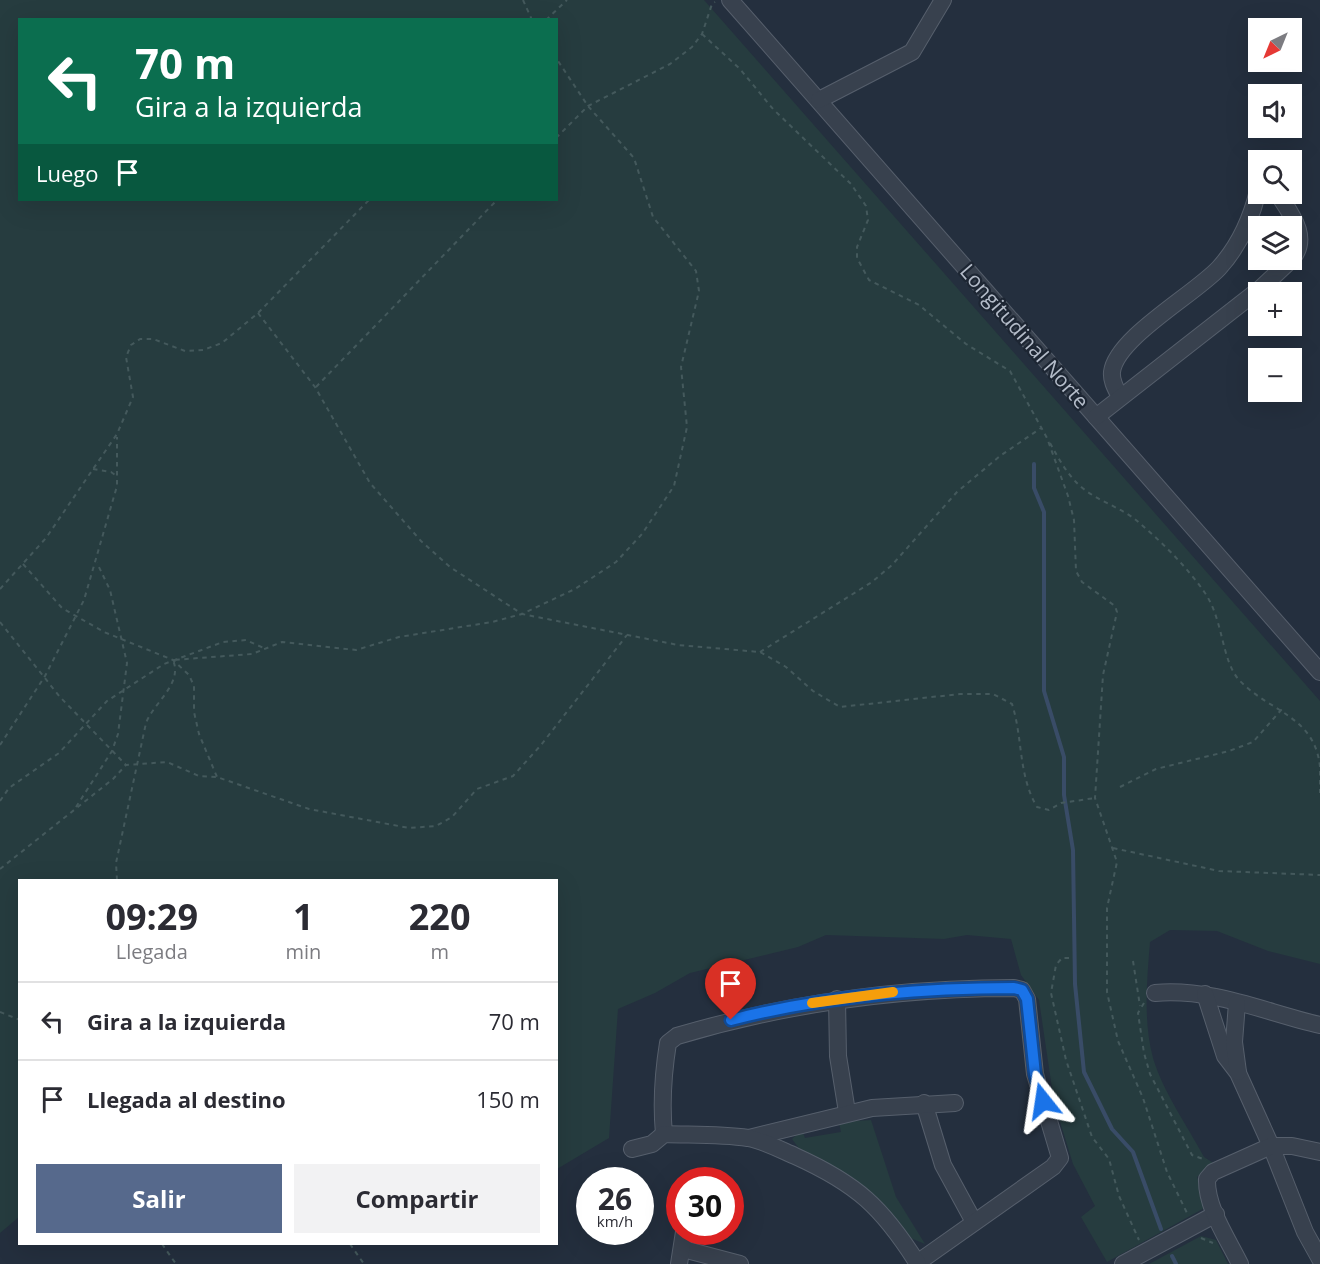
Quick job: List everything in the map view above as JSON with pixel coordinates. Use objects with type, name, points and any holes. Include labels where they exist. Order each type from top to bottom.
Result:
[{"type":"street","name":"Longitudinal Norte","points":[[730,0],[1320,672]]},
{"type":"street","points":[[819,100],[912,52],[943,0]]},
{"type":"street","points":[[1120,398],[1112,381],[1115,362],[1138,333],[1220,267],[1254,211],[1255,204]]},
{"type":"street","points":[[1096,417],[1262,288],[1280,270]]},
{"type":"street","points":[[664,1134],[662,1103],[664,1065],[668,1043],[677,1036],[749,1016],[837,999],[970,988],[1014,988],[1022,990],[1025,994],[1035,1074],[1060,1158],[1053,1167],[917,1264],[886,1217],[857,1189],[794,1156],[749,1138]]},
{"type":"street","points":[[1155,993],[1183,991],[1205,994],[1320,1025]]},
{"type":"street","points":[[1205,994],[1226,1056],[1238,1073],[1271,1146],[1305,1232],[1320,1259]]},
{"type":"street","points":[[837,999],[838,1056],[847,1112]]},
{"type":"street","points":[[1238,1003],[1234,1042],[1238,1073]]},
{"type":"street","points":[[924,1103],[943,1165],[974,1222]]},
{"type":"street","points":[[632,1149],[652,1144],[664,1134],[749,1138],[847,1112],[924,1103],[955,1103]]},
{"type":"street","points":[[794,1156],[785,1142],[786,1136],[796,1126]]},
{"type":"street","points":[[1240,1264],[1216,1215],[1207,1189],[1207,1179],[1225,1167],[1271,1146],[1292,1146],[1320,1152]]},
{"type":"street","points":[[1123,1264],[1216,1215]]},
{"type":"street","points":[[681,1257],[740,1264]]},
{"type":"path","points":[[523,0],[531,18]]},
{"type":"path","points":[[548,18],[567,0]]},
{"type":"path","points":[[558,136],[588,105],[670,64],[692,47],[702,34],[712,4],[718,0]]},
{"type":"path","points":[[702,34],[740,69],[773,109],[851,184],[866,206],[868,220],[857,247],[857,258],[869,280],[919,305],[966,344],[1010,371],[1067,472],[1085,490],[1135,519],[1176,559],[1215,609],[1231,669],[1241,682],[1282,709],[1309,733],[1319,753],[1320,793]]},
{"type":"path","points":[[173,660],[243,656],[282,642],[299,642],[356,650],[399,637],[492,622],[522,614],[575,589],[616,562],[642,534],[674,486],[687,427],[681,367],[699,291],[696,271],[653,217],[634,158],[588,105],[558,61]]},
{"type":"path","points":[[0,589],[46,538],[117,434],[133,397],[126,357],[131,345],[140,339],[153,339],[185,351],[202,350],[222,343],[258,313],[368,201]]},
{"type":"path","points":[[315,387],[496,201]]},
{"type":"path","points":[[258,313],[315,387],[370,483],[421,541],[450,567],[522,614],[678,645],[760,652],[786,667],[813,691],[840,707],[933,695],[993,694],[1012,704],[1018,725],[1023,770],[1029,794],[1037,807],[1049,810],[1061,803],[1095,798]]},
{"type":"path","points":[[760,652],[872,582],[892,565],[957,492],[1000,456],[1041,428]]},
{"type":"path","points":[[0,745],[45,676],[77,616],[97,563],[118,477],[117,434]]},
{"type":"path","points":[[1047,438],[1068,496],[1074,520],[1076,571],[1082,582],[1115,606],[1117,612],[1103,675],[1095,798],[1099,816],[1113,848],[1116,862],[1107,908],[1107,992],[1118,1041],[1143,1098],[1167,1172],[1195,1226]]},
{"type":"path","points":[[93,469],[111,472],[118,477]]},
{"type":"path","points":[[74,810],[112,751],[118,734],[127,663],[110,590],[97,563]]},
{"type":"path","points":[[23,564],[53,601],[104,632],[173,660],[192,680],[194,712],[199,734],[217,777]]},
{"type":"path","points":[[0,622],[85,724],[126,765]]},
{"type":"path","points":[[0,869],[126,765],[136,762],[167,762],[199,776],[217,777],[309,809],[408,828],[444,824],[477,789],[513,776],[541,745],[627,635]]},
{"type":"path","points":[[0,801],[9,788],[59,753],[85,724],[122,689],[173,660],[223,642],[246,640],[266,649]]},
{"type":"path","points":[[117,879],[116,863],[136,762],[152,709],[176,678],[177,670],[173,660]]},
{"type":"path","points":[[1120,787],[1156,769],[1230,751],[1253,742],[1282,709]]},
{"type":"path","points":[[1113,848],[1219,871],[1320,875]]},
{"type":"path","points":[[1069,958],[1062,958],[1056,965],[1052,993],[1066,1060],[1092,1137],[1108,1159],[1119,1196],[1141,1246]]},
{"type":"path","points":[[1133,961],[1144,1053],[1150,1074],[1192,1155],[1225,1167]]},
{"type":"path","points":[[1140,1006],[1155,993]]},
{"type":"path","points":[[0,1012],[18,1019]]},
{"type":"path","points":[[163,1245],[176,1264]]},
{"type":"path","points":[[351,1245],[364,1264]]},
{"type":"green space","points":[[0,0],[704,0],[1320,701],[1320,964],[1268,951],[1217,931],[1170,930],[1150,942],[1147,1015],[1153,1058],[1169,1096],[1204,1157],[1215,1164],[1197,1177],[1208,1206],[1107,1262],[1081,1217],[1095,1206],[1073,1164],[1054,1102],[1039,1000],[1021,975],[1011,939],[967,935],[944,939],[826,935],[798,947],[690,973],[655,993],[618,1009],[609,1138],[558,1168],[558,879],[18,879],[18,1218],[0,1233]]},
{"type":"green space","points":[[871,1120],[896,1197],[925,1244],[908,1237],[801,1151],[792,1139],[802,1130],[805,1138],[841,1132],[839,1122]]},
{"type":"green space","points":[[1201,1236],[1216,1240],[1228,1264],[1149,1264]]},
{"type":"waterway","points":[[1034,464],[1034,488],[1044,512],[1044,691],[1064,757],[1064,795],[1073,850],[1075,984],[1084,1072],[1112,1129],[1133,1152],[1161,1229]]},
{"type":"waterway","points":[[1172,1256],[1176,1264]]},
{"type":"slow traffic","points":[[812,1003],[893,992]]},
{"type":"route","points":[[731,1020],[793,1006],[881,993],[970,988],[1022,990],[1027,999],[1035,1074],[1043,1101]]}]
